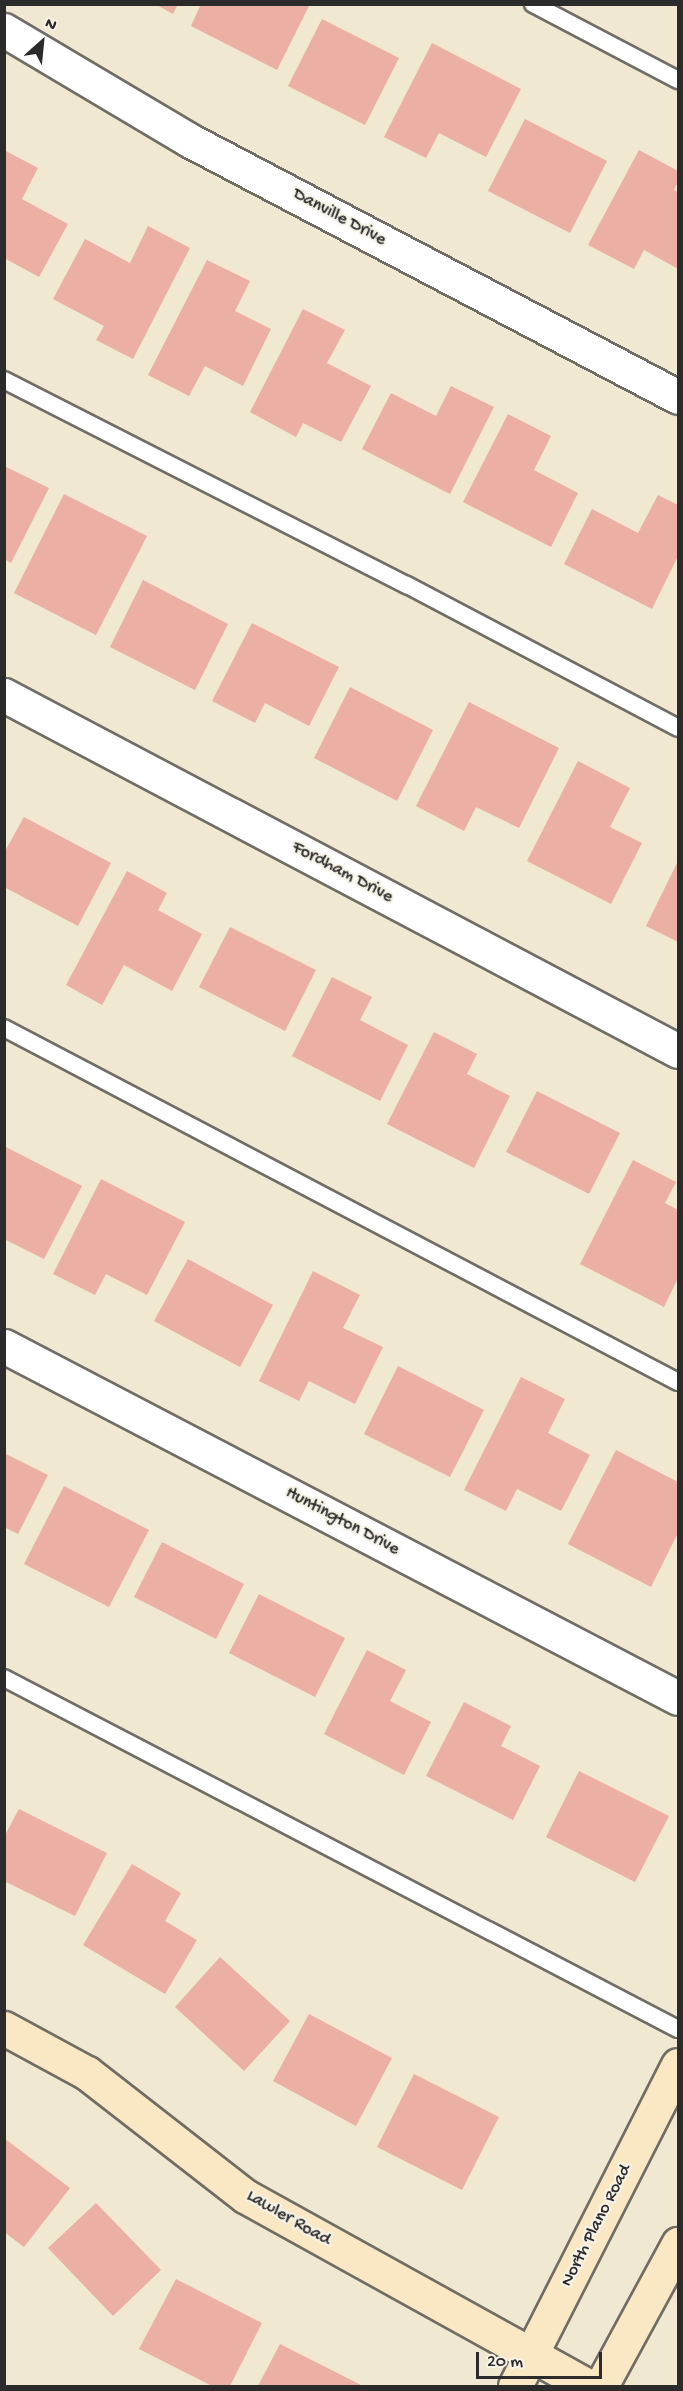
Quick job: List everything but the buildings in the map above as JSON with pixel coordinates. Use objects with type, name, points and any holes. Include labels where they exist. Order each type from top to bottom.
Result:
[{"type":"street","name":"Danville Drive","points":[[4,30],[189,140],[678,396]]},
{"type":"street","name":"Fordham Drive","points":[[4,695],[678,1051]]},
{"type":"street","name":"Huntington Drive","points":[[4,1346],[678,1698]]},
{"type":"street","name":"Lawler Road","points":[[4,2028],[87,2073],[245,2196],[588,2386]]},
{"type":"street","name":"North Plano Road","points":[[515,2386],[678,2065]]},
{"type":"street","points":[[601,2386],[678,2244]]},
{"type":"lane","points":[[533,4],[678,80]]},
{"type":"lane","points":[[4,380],[407,585],[678,728]]},
{"type":"lane","points":[[4,1028],[678,1382]]},
{"type":"lane","points":[[4,1678],[678,2029]]}]
